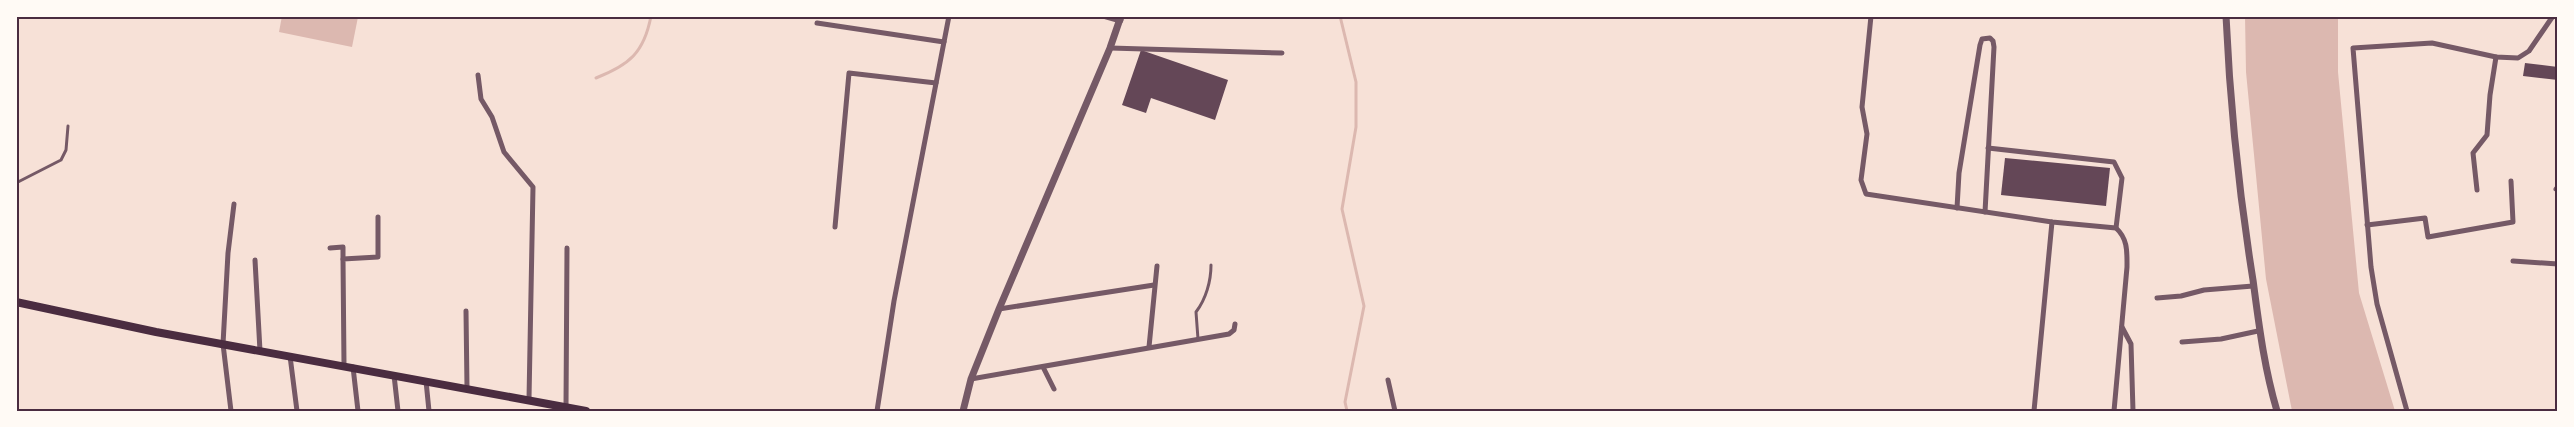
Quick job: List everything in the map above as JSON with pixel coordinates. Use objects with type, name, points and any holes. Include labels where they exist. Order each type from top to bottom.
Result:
[{"type":"main road","points":[[16,302],[260,351],[530,399],[586,411]]},
{"type":"street","points":[[876,411],[894,301],[949,16]]},
{"type":"street","points":[[963,411],[971,379],[999,309],[1110,48],[1120,18],[1106,16]]},
{"type":"street","points":[[1870,16],[1862,107],[1867,134],[1861,172],[1866,194],[2052,222],[2116,228]]},
{"type":"street","points":[[2407,411],[2378,304],[2367,225],[2354,48],[2432,43],[2496,57],[2518,58],[2525,55],[2553,16]]},
{"type":"street","points":[[2226,17],[2242,214],[2258,331],[2267,380],[2277,411]]},
{"type":"street","points":[[817,23],[944,42]]},
{"type":"street","points":[[1957,208],[1959,173],[1980,45],[1985,38],[1993,41],[1994,47],[1985,212]]},
{"type":"street","points":[[1110,48],[1282,53]]},
{"type":"street","points":[[2477,190],[2473,153],[2487,135],[2490,95],[2496,57]]},
{"type":"street","points":[[835,227],[849,73],[936,83]]},
{"type":"street","points":[[478,75],[481,99],[492,117],[504,152],[533,187],[530,399]]},
{"type":"street","points":[[1988,148],[2114,162],[2122,178],[2116,228],[2124,238],[2127,250],[2114,411]]},
{"type":"street","points":[[2367,225],[2425,218],[2428,237],[2513,222],[2511,181]]},
{"type":"street","points":[[232,411],[224,344],[228,253],[234,204]]},
{"type":"street","points":[[343,259],[378,257],[378,217]]},
{"type":"street","points":[[2034,411],[2052,222]]},
{"type":"street","points":[[330,248],[343,247],[344,366]]},
{"type":"street","points":[[566,407],[567,248]]},
{"type":"street","points":[[255,260],[260,351]]},
{"type":"street","points":[[2513,261],[2558,264]]},
{"type":"street","points":[[1149,348],[1157,266]]},
{"type":"street","points":[[999,309],[1154,285]]},
{"type":"street","points":[[2157,298],[2181,296],[2204,290],[2253,286]]},
{"type":"street","points":[[466,311],[467,388]]},
{"type":"street","points":[[971,379],[1229,334],[1234,330],[1235,324]]},
{"type":"street","points":[[2122,327],[2131,344],[2132,411]]},
{"type":"street","points":[[2182,342],[2221,339],[2258,331]]},
{"type":"street","points":[[290,356],[297,411]]},
{"type":"street","points":[[353,367],[358,411]]},
{"type":"street","points":[[1043,367],[1054,389]]},
{"type":"street","points":[[394,375],[398,411]]},
{"type":"street","points":[[426,380],[429,411]]},
{"type":"street","points":[[1388,380],[1395,411]]},
{"type":"lane","points":[[16,183],[62,160],[66,150],[68,126]]},
{"type":"lane","points":[[1198,340],[1196,312],[1203,304],[1211,277],[1211,265]]},
{"type":"shaded area","points":[[282,16],[358,17],[352,47],[279,32]]},
{"type":"shaded area","points":[[2245,16],[2338,16],[2338,72],[2359,293],[2395,411],[2292,411],[2266,279],[2246,72]]},
{"type":"building","points":[[1141,50],[1228,80],[1215,120],[1151,98],[1146,113],[1122,105]]},
{"type":"building","points":[[2525,63],[2558,67],[2558,80],[2523,76]]},
{"type":"building","points":[[2005,158],[2110,168],[2106,206],[2001,195]]},
{"type":"waterway","points":[[596,78],[618,68],[633,56],[644,39],[651,16]]},
{"type":"waterway","points":[[1340,16],[1356,82],[1356,127],[1342,209],[1364,306],[1345,402],[1347,411]]}]
